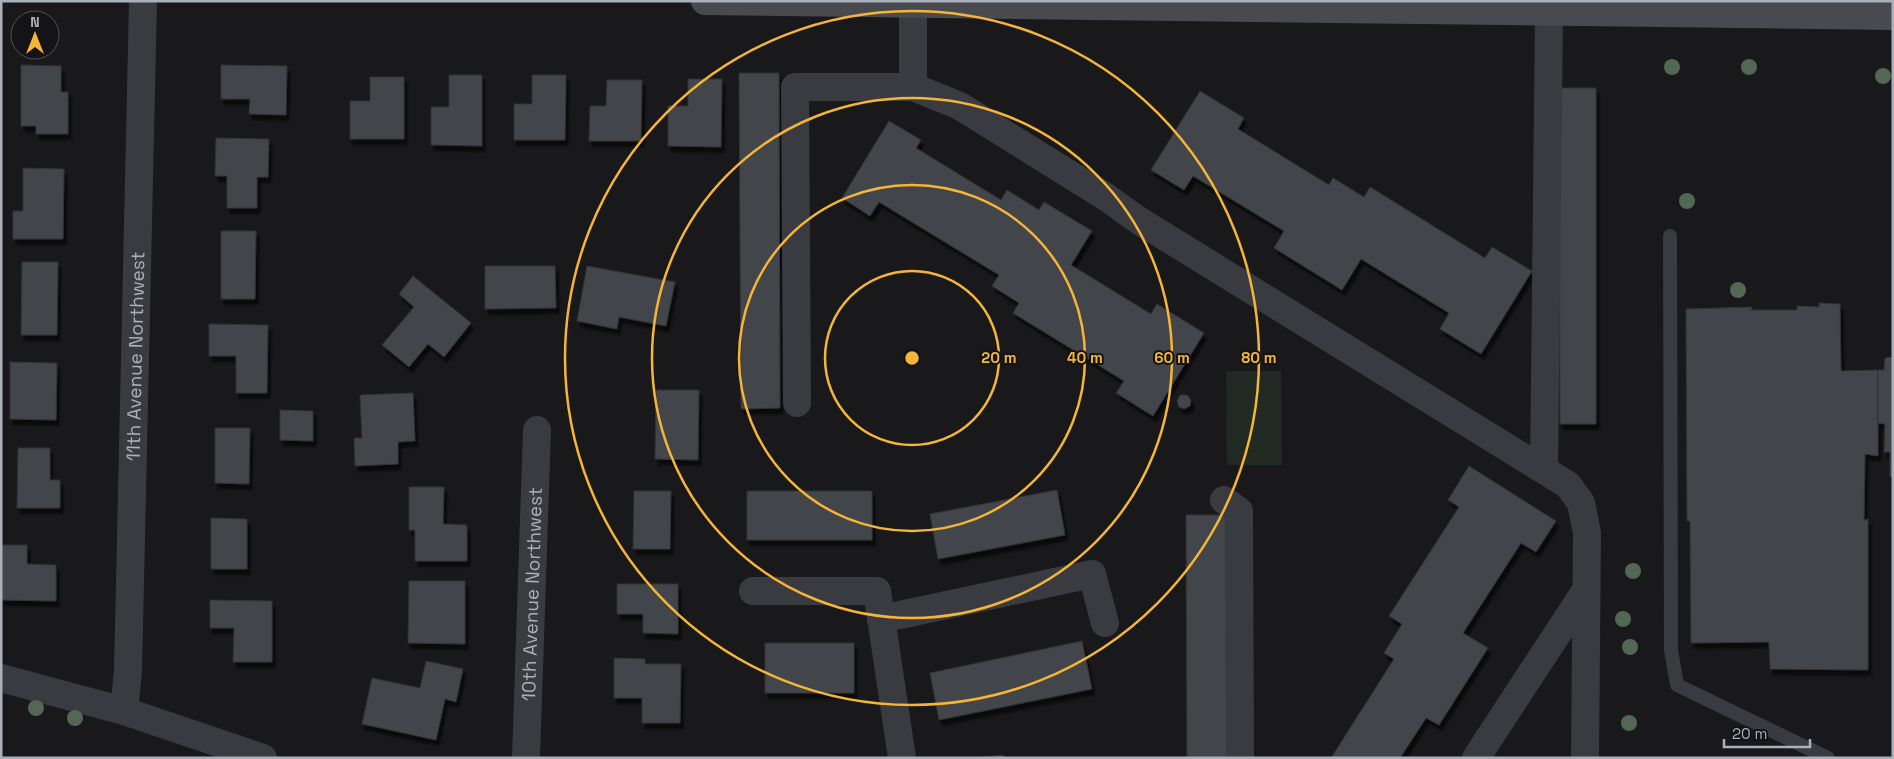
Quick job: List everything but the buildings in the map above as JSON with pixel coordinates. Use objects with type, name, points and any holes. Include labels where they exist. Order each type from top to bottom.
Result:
[{"type":"main road","points":[[705,1],[1893,16]]},
{"type":"street","name":"11th Avenue Northwest","points":[[124,711],[128,671],[143,1]]},
{"type":"street","points":[[913,5],[913,88]]},
{"type":"street","points":[[1544,470],[1548,12]]},
{"type":"street","points":[[798,403],[795,88],[913,88],[960,106],[1106,197],[1138,220],[1568,485],[1581,503],[1587,533],[1585,758]]},
{"type":"street","name":"10th Avenue Northwest","points":[[526,758],[537,430]]},
{"type":"street","points":[[1224,500],[1239,511],[1240,758]]},
{"type":"street","points":[[881,619],[1092,574],[1105,623]]},
{"type":"street","points":[[1476,758],[1586,590]]},
{"type":"street","points":[[753,592],[877,592],[902,758]]},
{"type":"street","points":[[1,678],[124,711],[263,758]]},
{"type":"lane","points":[[1670,236],[1671,650],[1677,685],[1828,758]]},
{"type":"shaded area","points":[[1226,371],[1281,371],[1282,465],[1227,465]]}]
